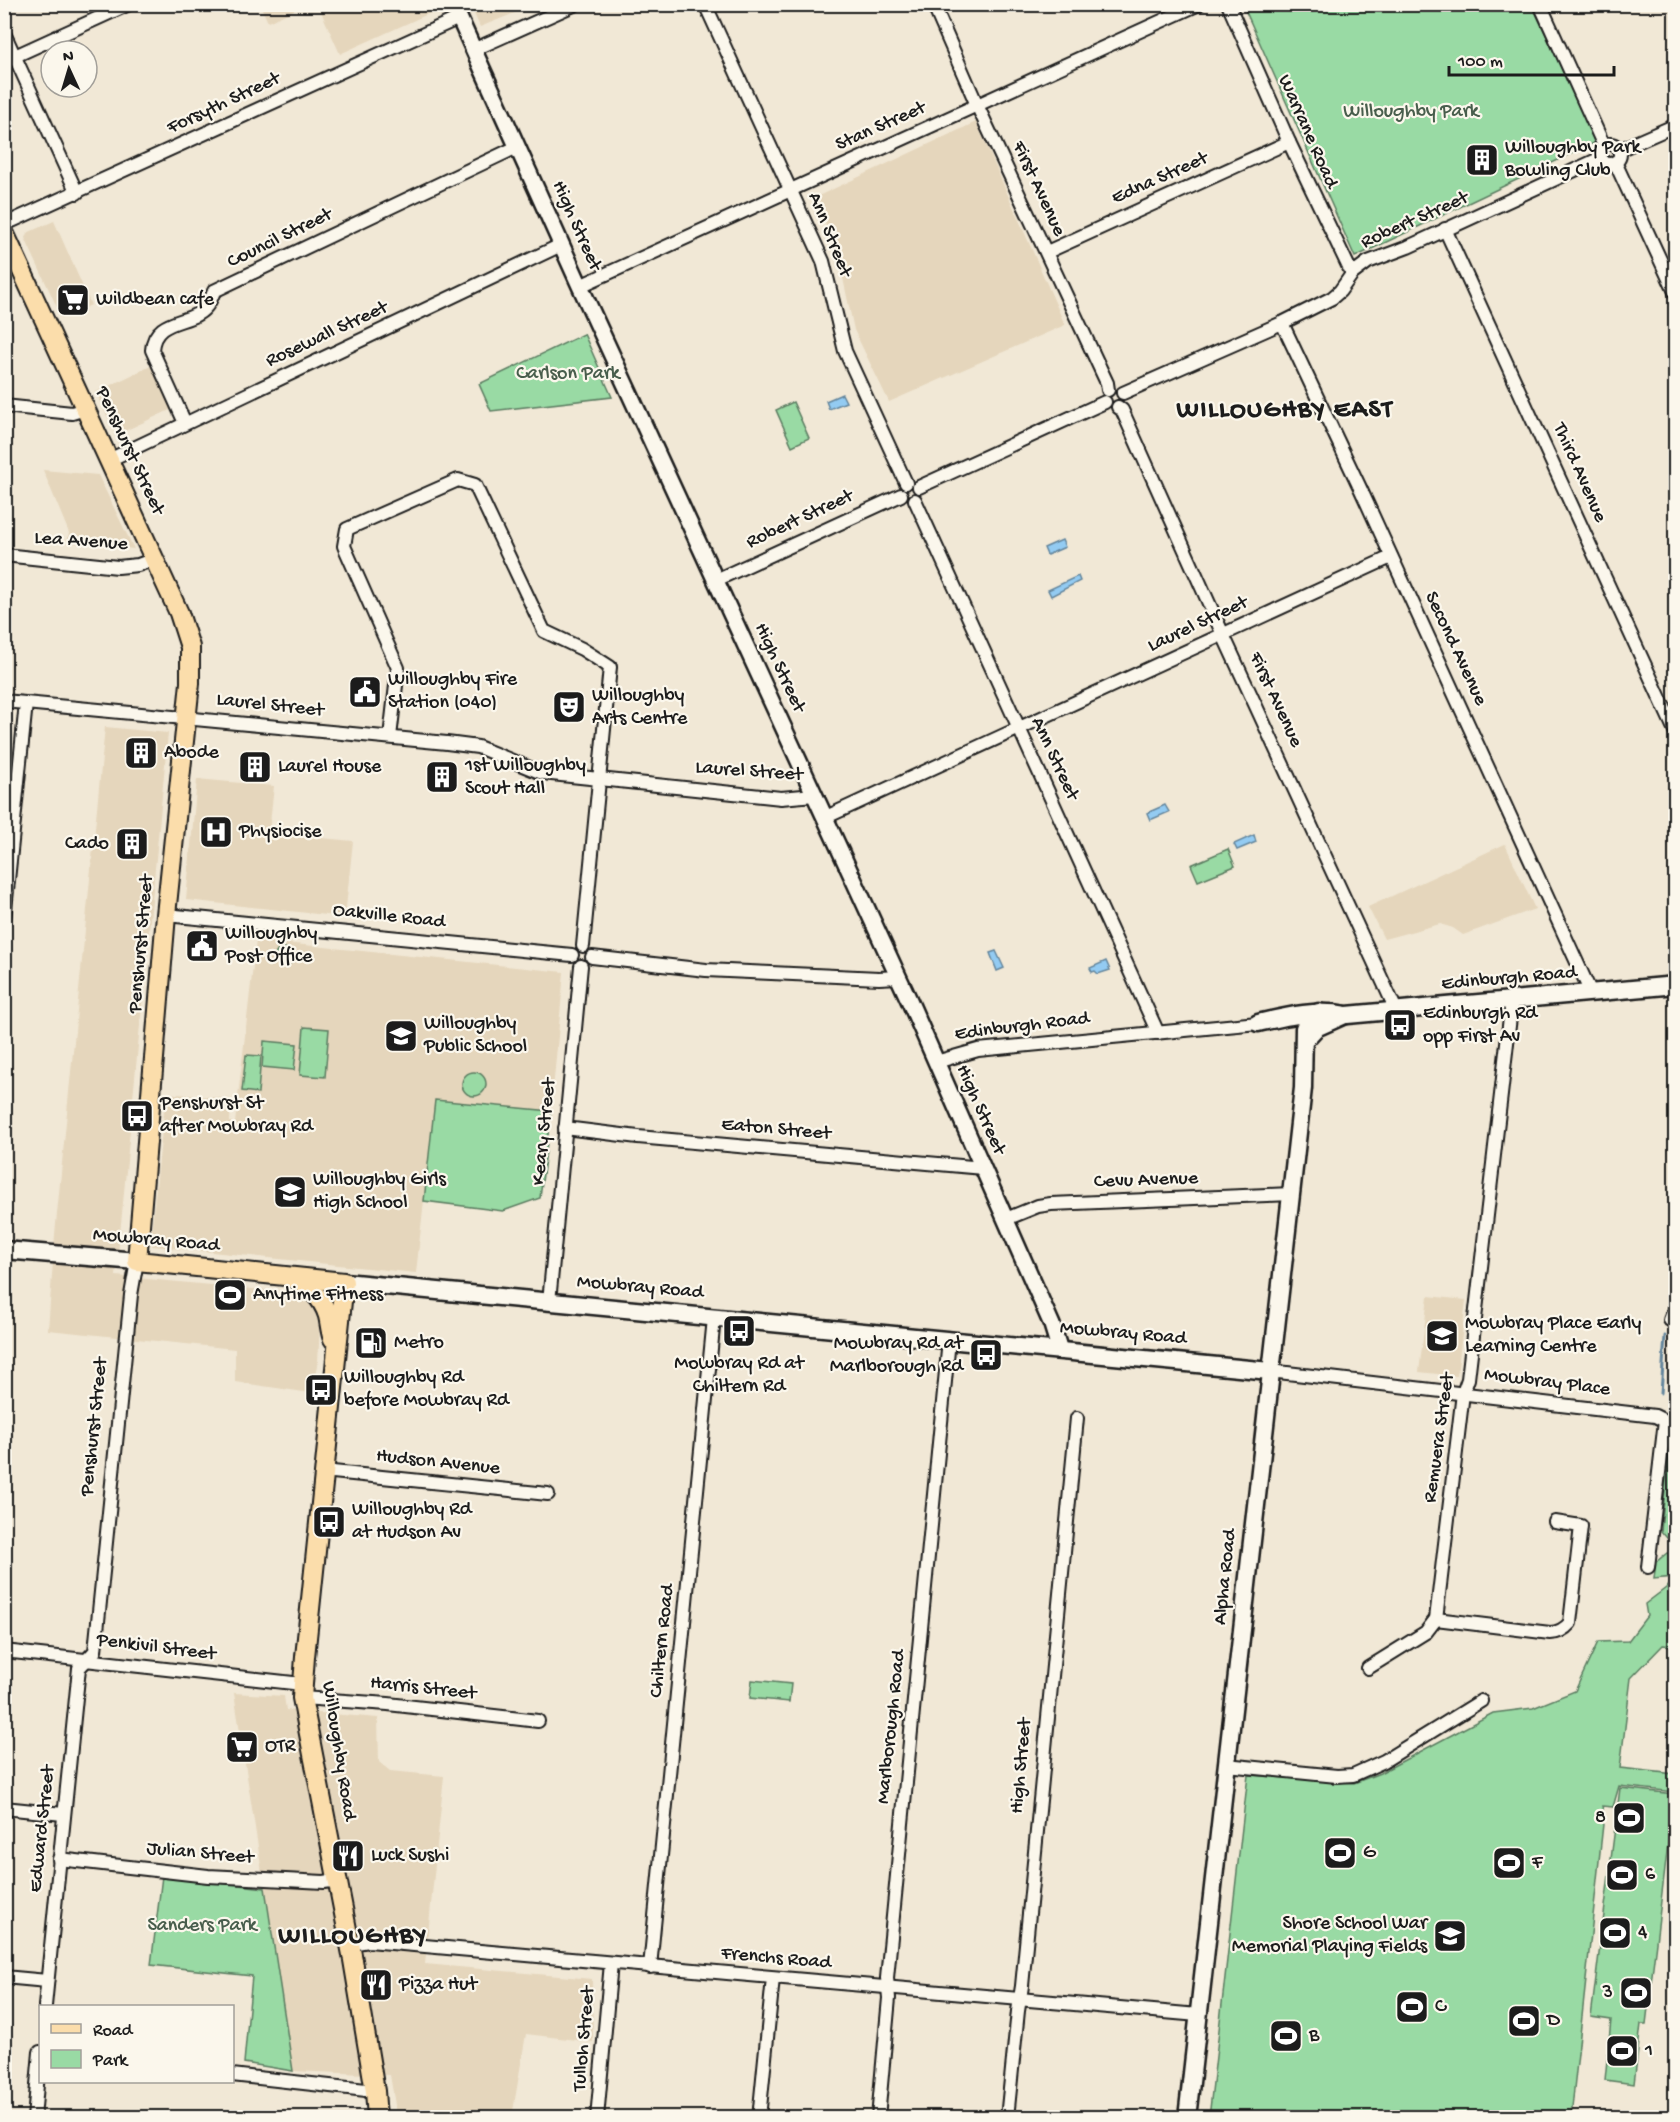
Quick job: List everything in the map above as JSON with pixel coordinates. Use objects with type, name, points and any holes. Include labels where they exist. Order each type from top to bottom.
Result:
[{"type":"main road","name":"Penshurst Street","points":[[4,232],[179,613],[190,646],[190,683],[166,915],[137,1261]]},
{"type":"main road","name":"Edinburgh Road","points":[[1327,1017],[1676,985]]},
{"type":"main road","points":[[1258,1023],[1301,1013],[1327,1017]]},
{"type":"main road","points":[[1258,1023],[1280,1023],[1327,1017]]},
{"type":"main road","points":[[1280,1023],[1296,1028],[1304,1041],[1327,1017]]},
{"type":"main road","name":"Alpha Road","points":[[1187,2118],[1303,1088],[1304,1028],[1327,1017]]},
{"type":"main road","name":"Mowbray Road","points":[[4,1250],[1270,1371]]},
{"type":"main road","points":[[288,1276],[306,1286],[321,1301],[327,1314],[330,1334],[337,1349]]},
{"type":"main road","name":"Willoughby Road","points":[[344,1282],[302,1691],[350,1944],[375,2091],[377,2118]]},
{"type":"street","points":[[10,59],[129,4]]},
{"type":"street","points":[[473,50],[576,4]]},
{"type":"street","name":"Ann Street","points":[[705,4],[823,261],[845,351],[913,485]]},
{"type":"street","name":"First Avenue","points":[[933,4],[977,105],[1107,383],[1107,396]]},
{"type":"street","name":"Stan Street","points":[[580,286],[1199,4]]},
{"type":"street","name":"Warrane Road","points":[[1228,4],[1289,142],[1352,274]]},
{"type":"street","points":[[1540,4],[1606,163],[1676,125]]},
{"type":"street","name":"High Street","points":[[456,11],[561,245],[898,977],[1052,1325],[1060,1351]]},
{"type":"street","name":"Forsyth Street","points":[[4,221],[12,221],[77,192],[456,11]]},
{"type":"street","points":[[4,33],[10,59],[77,192]]},
{"type":"street","name":"Edna Street","points":[[1047,252],[1289,142]]},
{"type":"street","name":"Council Street","points":[[185,423],[152,350],[154,340],[160,331],[205,310],[214,291],[517,147]]},
{"type":"street","name":"Robert Street","points":[[1124,393],[1282,323],[1332,298],[1352,274],[1368,262],[1445,230],[1603,152]]},
{"type":"street","points":[[1617,156],[1676,294]]},
{"type":"street","name":"Third Avenue","points":[[1445,230],[1676,733]]},
{"type":"street","name":"Rosewall Street","points":[[109,460],[561,245]]},
{"type":"street","name":"Second Avenue","points":[[1282,323],[1591,993]]},
{"type":"street","points":[[913,485],[919,496],[915,500],[905,500],[900,489],[1107,396],[1115,388],[1124,393],[1124,400],[1118,407],[1112,408],[1107,396]]},
{"type":"street","points":[[4,406],[72,413],[85,409]]},
{"type":"street","name":"First Avenue","points":[[1118,407],[1122,410],[1396,1010]]},
{"type":"street","points":[[390,737],[398,668],[344,546],[347,529],[458,480],[475,485],[544,631],[582,649],[610,667],[583,946]]},
{"type":"street","name":"Robert Street","points":[[716,580],[901,495]]},
{"type":"street","name":"Ann Street","points":[[915,500],[1158,1033]]},
{"type":"street","name":"Lea Avenue","points":[[4,555],[118,567],[138,565],[154,559]]},
{"type":"street","name":"Laurel Street","points":[[824,818],[1391,557]]},
{"type":"street","name":"Laurel Street","points":[[4,701],[478,747],[542,772],[781,798],[814,795]]},
{"type":"street","points":[[4,920],[26,703]]},
{"type":"street","name":"Oakville Road","points":[[166,915],[572,955]]},
{"type":"street","points":[[583,946],[590,950],[592,957],[588,964],[581,966],[574,963],[572,955],[576,949],[583,946]]},
{"type":"street","points":[[592,957],[706,970],[898,977]]},
{"type":"street","name":"Keary Street","points":[[549,1302],[581,966]]},
{"type":"street","name":"Remuera Street","points":[[1436,1619],[1462,1393],[1468,1379],[1512,1000]]},
{"type":"street","name":"Edinburgh Road","points":[[936,1062],[978,1050],[1258,1023]]},
{"type":"street","name":"Eaton Street","points":[[565,1128],[638,1137],[983,1168]]},
{"type":"street","name":"Cevu Avenue","points":[[1006,1219],[1038,1206],[1051,1204],[1291,1194]]},
{"type":"street","name":"Penshurst Street","points":[[87,1659],[95,1651],[96,1645],[137,1261]]},
{"type":"street","points":[[1670,1320],[1676,1305]]},
{"type":"street","name":"Chiltern Road","points":[[650,1967],[714,1318]]},
{"type":"street","name":"Marlborough Road","points":[[878,2118],[887,1978],[949,1340]]},
{"type":"street","name":"Mowbray Place","points":[[1270,1371],[1655,1416],[1670,1422]]},
{"type":"street","name":"High Street","points":[[1007,2118],[1077,1418]]},
{"type":"street","points":[[1648,1567],[1670,1422]]},
{"type":"street","name":"Hudson Avenue","points":[[323,1471],[548,1494]]},
{"type":"street","points":[[1368,1668],[1426,1632],[1436,1619],[1550,1633],[1556,1633],[1566,1627],[1570,1623],[1581,1526],[1555,1522]]},
{"type":"street","name":"Penkivil Street","points":[[4,1651],[87,1659],[302,1691]]},
{"type":"street","name":"Edward Street","points":[[45,2005],[79,1668],[87,1659]]},
{"type":"street","name":"Harris Street","points":[[302,1691],[388,1704],[538,1721]]},
{"type":"street","points":[[1226,1765],[1301,1774],[1353,1775],[1384,1761],[1481,1701]]},
{"type":"street","points":[[4,1808],[63,1814]]},
{"type":"street","name":"Julian Street","points":[[59,1859],[208,1876],[324,1882],[338,1880]]},
{"type":"street","name":"Frenchs Road","points":[[350,1944],[369,1941],[1198,2015]]},
{"type":"street","name":"Tulloh Street","points":[[597,2118],[612,1964]]},
{"type":"street","points":[[4,1977],[47,1981]]},
{"type":"street","points":[[759,2118],[773,1978]]},
{"type":"street","points":[[34,2118],[39,2068]]},
{"type":"street","points":[[234,2076],[375,2091]]},
{"type":"shaded area","points":[[433,4],[430,13],[340,54],[318,5]]},
{"type":"shaded area","points":[[260,5],[305,5],[268,22]]},
{"type":"shaded area","points":[[470,5],[534,5],[480,27]]},
{"type":"shaded area","points":[[976,122],[1065,325],[889,402],[854,330],[837,250],[814,198]]},
{"type":"shaded area","points":[[54,221],[91,305],[62,318],[25,238],[27,233]]},
{"type":"shaded area","points":[[153,365],[172,409],[116,435],[96,392]]},
{"type":"shaded area","points":[[43,470],[98,475],[134,549],[67,542],[69,533]]},
{"type":"shaded area","points":[[105,727],[168,733],[116,1276],[296,1293],[313,1306],[320,1324],[318,1362],[311,1393],[235,1382],[235,1349],[48,1330],[55,1234]]},
{"type":"shaded area","points":[[197,779],[274,786],[269,833],[353,841],[345,917],[186,900]]},
{"type":"shaded area","points":[[1505,844],[1535,909],[1463,935],[1453,928],[1440,924],[1384,939],[1368,907]]},
{"type":"shaded area","name":"Willoughby Public School","points":[[256,940],[564,972],[551,1111],[435,1100],[416,1273],[152,1246],[151,1234],[166,1093],[231,1099],[230,1122],[235,1123]]},
{"type":"shaded area","name":"Mowbray Place Early Learning Centre","points":[[1428,1296],[1466,1300],[1457,1376],[1419,1372]]},
{"type":"shaded area","points":[[234,1693],[284,1696],[286,1710],[378,1718],[379,1762],[390,1771],[444,1776],[425,1964],[592,1979],[593,2042],[526,2034],[512,2117],[395,2117],[390,2075],[293,2071]]},
{"type":"green space","name":"Willoughby Park","points":[[1243,5],[1532,5],[1596,142],[1355,257]]},
{"type":"green space","name":"Carlson Park","points":[[584,334],[612,397],[491,411],[479,384]]},
{"type":"green space","points":[[793,402],[809,438],[792,446],[776,410]]},
{"type":"green space","points":[[1228,849],[1235,866],[1198,881],[1191,865]]},
{"type":"green space","points":[[280,948],[288,948],[293,953],[291,964],[280,966],[275,961],[275,953]]},
{"type":"green space","points":[[304,1027],[329,1029],[325,1077],[300,1075]]},
{"type":"green space","points":[[264,1041],[297,1044],[294,1070],[262,1067]]},
{"type":"green space","points":[[246,1055],[261,1056],[258,1093],[242,1091]]},
{"type":"green space","points":[[474,1072],[483,1075],[486,1084],[483,1093],[474,1096],[465,1093],[462,1084],[465,1075]]},
{"type":"green space","points":[[435,1100],[551,1111],[540,1198],[503,1211],[424,1201]]},
{"type":"green space","points":[[1670,1439],[1675,1439],[1675,1539],[1667,1538],[1661,1531]]},
{"type":"green space","name":"Shore School War Memorial Playing Fields","points":[[1667,1553],[1675,1554],[1675,1646],[1663,1645],[1631,1678],[1620,1768],[1675,1774],[1675,1792],[1619,1786],[1613,1807],[1602,1806],[1604,1815],[1571,2117],[1209,2118],[1248,1775],[1354,1783],[1380,1773],[1493,1713],[1533,1708],[1575,1691],[1598,1642],[1628,1641],[1647,1616],[1645,1604],[1666,1588],[1674,1577],[1654,1579],[1656,1562]]},
{"type":"green space","points":[[752,1680],[791,1684],[789,1702],[750,1698]]},
{"type":"green space","points":[[1620,1788],[1674,1794],[1646,2024],[1641,2024],[1634,2084],[1605,2080],[1611,2020],[1591,2017]]},
{"type":"green space","name":"Sanders Park","points":[[162,1876],[265,1888],[293,2071],[244,2063],[252,1976],[151,1965]]},
{"type":"water","points":[[842,394],[846,402],[829,409],[826,401]]},
{"type":"water","points":[[1062,540],[1065,547],[1047,555],[1044,548]]},
{"type":"water","points":[[1078,576],[1080,581],[1051,596],[1048,590]]},
{"type":"water","points":[[1165,805],[1169,812],[1150,820],[1147,813]]},
{"type":"water","points":[[1254,835],[1256,842],[1237,850],[1234,844]]},
{"type":"water","points":[[996,951],[1004,968],[997,971],[990,953]]},
{"type":"water","points":[[1106,961],[1110,970],[1098,974],[1095,971],[1092,972],[1090,968]]},
{"type":"waterway","points":[[1661,1393],[1665,1336]]},
{"type":"place","name":"Willoughby Park Bowling Club","points":[[1482,160]]},
{"type":"place","name":"Wildbean cafe","points":[[73,300]]},
{"type":"place","name":"Willoughby Fire Station (040)","points":[[365,692]]},
{"type":"place","name":"Willoughby Arts Centre","points":[[569,707]]},
{"type":"place","name":"Abode","points":[[141,753]]},
{"type":"place","name":"Laurel House","points":[[255,767]]},
{"type":"place","name":"1st Willoughby Scout Hall","points":[[442,777]]},
{"type":"place","name":"Physiocise","points":[[216,832]]},
{"type":"place","name":"Cado","points":[[132,844]]},
{"type":"place","name":"Willoughby Post Office","points":[[202,946]]},
{"type":"place","name":"Edinburgh Rd opp First Av","points":[[1400,1025]]},
{"type":"place","name":"Willoughby Public School","points":[[401,1036]]},
{"type":"place","name":"Penshurst St after Mowbray Rd","points":[[137,1116]]},
{"type":"place","name":"Willoughby Girls High School","points":[[290,1192]]},
{"type":"place","name":"Anytime Fitness","points":[[230,1295]]},
{"type":"place","name":"Mowbray Rd at Chiltern Rd","points":[[739,1331]]},
{"type":"place","name":"Mowbray Place Early Learning Centre","points":[[1442,1336]]},
{"type":"place","name":"Metro","points":[[371,1343]]},
{"type":"place","name":"Mowbray Rd at Marlborough Rd","points":[[986,1355]]},
{"type":"place","name":"Willoughby Rd before Mowbray Rd","points":[[321,1390]]},
{"type":"place","name":"Willoughby Rd at Hudson Av","points":[[329,1522]]},
{"type":"place","name":"OTR","points":[[242,1747]]},
{"type":"place","name":"8","points":[[1629,1818]]},
{"type":"place","name":"G","points":[[1340,1853]]},
{"type":"place","name":"Luck Sushi","points":[[348,1856]]},
{"type":"place","name":"F","points":[[1509,1863]]},
{"type":"place","name":"6","points":[[1622,1875]]},
{"type":"place","name":"4","points":[[1615,1933]]},
{"type":"place","name":"Shore School War Memorial Playing Fields","points":[[1450,1936]]},
{"type":"place","name":"Pizza Hut","points":[[376,1985]]},
{"type":"place","name":"3","points":[[1636,1993]]},
{"type":"place","name":"C","points":[[1412,2007]]},
{"type":"place","name":"D","points":[[1524,2021]]},
{"type":"place","name":"B","points":[[1286,2036]]},
{"type":"place","name":"1","points":[[1622,2051]]},
{"type":"district","name":"WILLOUGHBY EAST","points":[[1285,411]]},
{"type":"district","name":"WILLOUGHBY","points":[[353,1937]]}]
